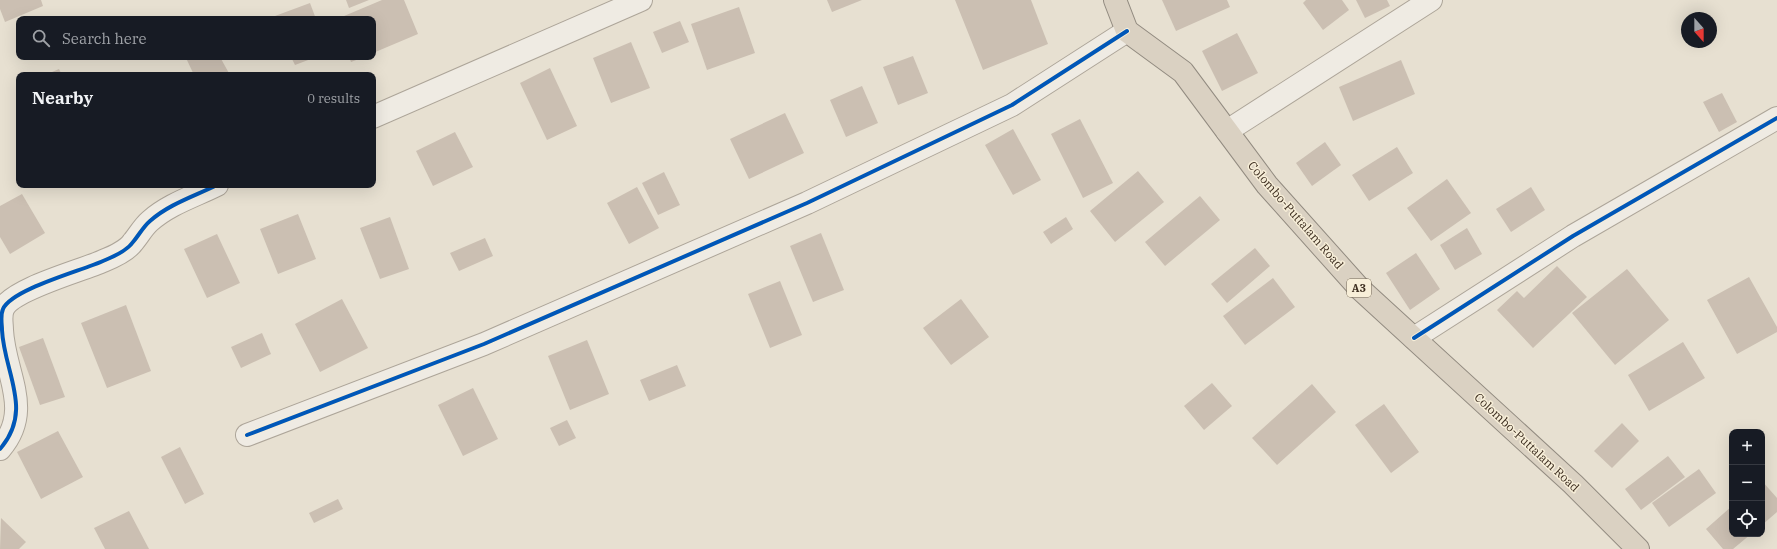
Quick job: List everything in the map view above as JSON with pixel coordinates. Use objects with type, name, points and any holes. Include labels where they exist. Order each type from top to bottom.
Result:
[{"type":"highway","points":[[1115,0],[1127,31]]},
{"type":"highway","name":"Colombo-Puttalam Road","points":[[1127,31],[1183,72],[1267,185],[1360,289],[1573,484],[1638,549]]},
{"type":"street","points":[[376,116],[641,0]]},
{"type":"street","points":[[1227,131],[1431,0]]},
{"type":"street","points":[[247,435],[484,344],[808,203],[1012,105],[1127,31]]},
{"type":"street","points":[[1414,338],[1573,236],[1777,118]]},
{"type":"street","points":[[0,449],[9,439],[16,412],[16,392],[2,338],[1,318],[3,309],[10,300],[23,292],[120,253],[133,244],[141,230],[164,210],[211,188]]},
{"type":"building","points":[[0,0],[41,0],[43,6],[16,16],[16,17],[5,22],[0,9]]},
{"type":"building","points":[[346,0],[369,0],[349,8]]},
{"type":"building","points":[[382,0],[404,0],[418,34],[376,52],[376,16],[344,16]]},
{"type":"building","points":[[827,0],[862,0],[832,12]]},
{"type":"building","points":[[955,0],[1031,0],[1048,44],[983,70]]},
{"type":"building","points":[[1162,0],[1227,0],[1230,7],[1176,31]]},
{"type":"building","points":[[1306,0],[1342,0],[1349,10],[1323,30],[1303,3]]},
{"type":"building","points":[[1356,0],[1387,0],[1390,6],[1365,18]]},
{"type":"building","points":[[310,3],[315,16],[275,16]]},
{"type":"building","points":[[739,7],[755,53],[707,70],[691,24]]},
{"type":"building","points":[[680,21],[689,42],[662,53],[653,32]]},
{"type":"building","points":[[1237,33],[1258,73],[1222,91],[1202,51]]},
{"type":"building","points":[[631,42],[650,88],[611,103],[593,58]]},
{"type":"building","points":[[913,56],[928,93],[898,105],[883,67]]},
{"type":"building","points":[[187,60],[222,60],[228,72],[193,72]]},
{"type":"building","points":[[292,60],[308,60],[295,65]]},
{"type":"building","points":[[1401,60],[1415,94],[1353,121],[1339,87]]},
{"type":"building","points":[[550,68],[577,126],[547,140],[520,83]]},
{"type":"building","points":[[59,69],[60,72],[52,72]]},
{"type":"building","points":[[862,86],[878,123],[846,137],[830,100]]},
{"type":"building","points":[[1722,93],[1737,122],[1719,132],[1703,102]]},
{"type":"building","points":[[785,113],[804,153],[749,179],[730,139]]},
{"type":"building","points":[[1080,119],[1113,183],[1083,198],[1051,134]]},
{"type":"building","points":[[1013,129],[1041,180],[1013,195],[985,145]]},
{"type":"building","points":[[455,132],[473,167],[433,186],[416,151]]},
{"type":"building","points":[[1325,142],[1341,165],[1312,186],[1296,163]]},
{"type":"building","points":[[1397,147],[1413,173],[1369,201],[1352,175]]},
{"type":"building","points":[[1138,171],[1164,202],[1115,242],[1090,211]]},
{"type":"building","points":[[664,172],[680,205],[658,215],[642,183]]},
{"type":"building","points":[[1447,179],[1471,213],[1431,241],[1407,208]]},
{"type":"building","points":[[637,187],[659,228],[629,244],[607,203]]},
{"type":"building","points":[[1531,187],[1545,210],[1511,232],[1496,209]]},
{"type":"building","points":[[22,194],[45,233],[10,254],[0,237],[0,206]]},
{"type":"building","points":[[1200,196],[1220,220],[1165,266],[1145,242]]},
{"type":"building","points":[[298,214],[316,259],[278,274],[260,229]]},
{"type":"building","points":[[390,217],[409,269],[380,279],[360,228]]},
{"type":"building","points":[[1066,217],[1073,229],[1051,244],[1043,232]]},
{"type":"building","points":[[1467,228],[1482,254],[1455,270],[1440,245]]},
{"type":"building","points":[[821,233],[844,290],[813,302],[790,246]]},
{"type":"building","points":[[217,234],[240,283],[207,298],[184,249]]},
{"type":"building","points":[[485,238],[493,256],[459,271],[450,253]]},
{"type":"building","points":[[1255,248],[1270,266],[1227,303],[1211,284]]},
{"type":"building","points":[[1416,253],[1440,289],[1410,310],[1386,273]]},
{"type":"building","points":[[1557,266],[1587,297],[1533,348],[1497,310],[1517,291],[1524,298]]},
{"type":"building","points":[[1627,269],[1669,320],[1615,365],[1572,313]]},
{"type":"building","points":[[1749,277],[1777,327],[1777,332],[1737,354],[1707,300]]},
{"type":"building","points":[[1273,278],[1295,307],[1245,345],[1223,316]]},
{"type":"building","points":[[780,281],[802,335],[770,348],[748,294]]},
{"type":"building","points":[[342,299],[368,348],[320,372],[295,324]]},
{"type":"building","points":[[961,299],[989,337],[951,365],[923,328]]},
{"type":"building","points":[[126,305],[151,371],[107,388],[81,323]]},
{"type":"building","points":[[262,333],[271,354],[241,368],[231,347]]},
{"type":"building","points":[[43,338],[65,397],[40,405],[19,347]]},
{"type":"building","points":[[587,340],[609,394],[570,410],[548,356]]},
{"type":"building","points":[[1683,342],[1705,378],[1649,411],[1628,375]]},
{"type":"building","points":[[677,365],[686,386],[649,401],[640,380]]},
{"type":"building","points":[[1212,383],[1232,406],[1204,430],[1184,406]]},
{"type":"building","points":[[1312,384],[1336,412],[1277,465],[1252,438]]},
{"type":"building","points":[[473,388],[498,439],[463,456],[438,405]]},
{"type":"building","points":[[1384,404],[1419,452],[1391,473],[1355,425]]},
{"type":"building","points":[[567,420],[576,438],[559,446],[550,428]]},
{"type":"building","points":[[1622,423],[1639,441],[1612,468],[1594,451]]},
{"type":"building","points":[[58,431],[83,477],[41,499],[17,452]]},
{"type":"building","points":[[180,447],[204,494],[185,504],[161,457]]},
{"type":"building","points":[[1668,456],[1685,477],[1641,510],[1625,489]]},
{"type":"building","points":[[1699,469],[1716,493],[1669,527],[1652,503]]},
{"type":"building","points":[[1765,484],[1777,498],[1777,512],[1765,522]]},
{"type":"building","points":[[338,499],[343,509],[314,523],[309,513]]},
{"type":"building","points":[[1729,509],[1729,537],[1747,537],[1733,549],[1723,549],[1706,529]]},
{"type":"building","points":[[129,511],[149,549],[105,549],[94,528]]},
{"type":"building","points":[[1,518],[26,542],[19,549],[0,549]]},
{"type":"cycle path","points":[[247,435],[484,344],[807,203],[1012,105],[1127,31]]},
{"type":"cycle path","points":[[1414,338],[1573,236],[1777,118]]},
{"type":"cycle path","points":[[0,449],[10,434],[15,420],[16,406],[4,346],[1,317],[3,309],[19,294],[48,281],[111,258],[120,253],[130,245],[145,226],[157,215],[174,205],[211,188]]}]
